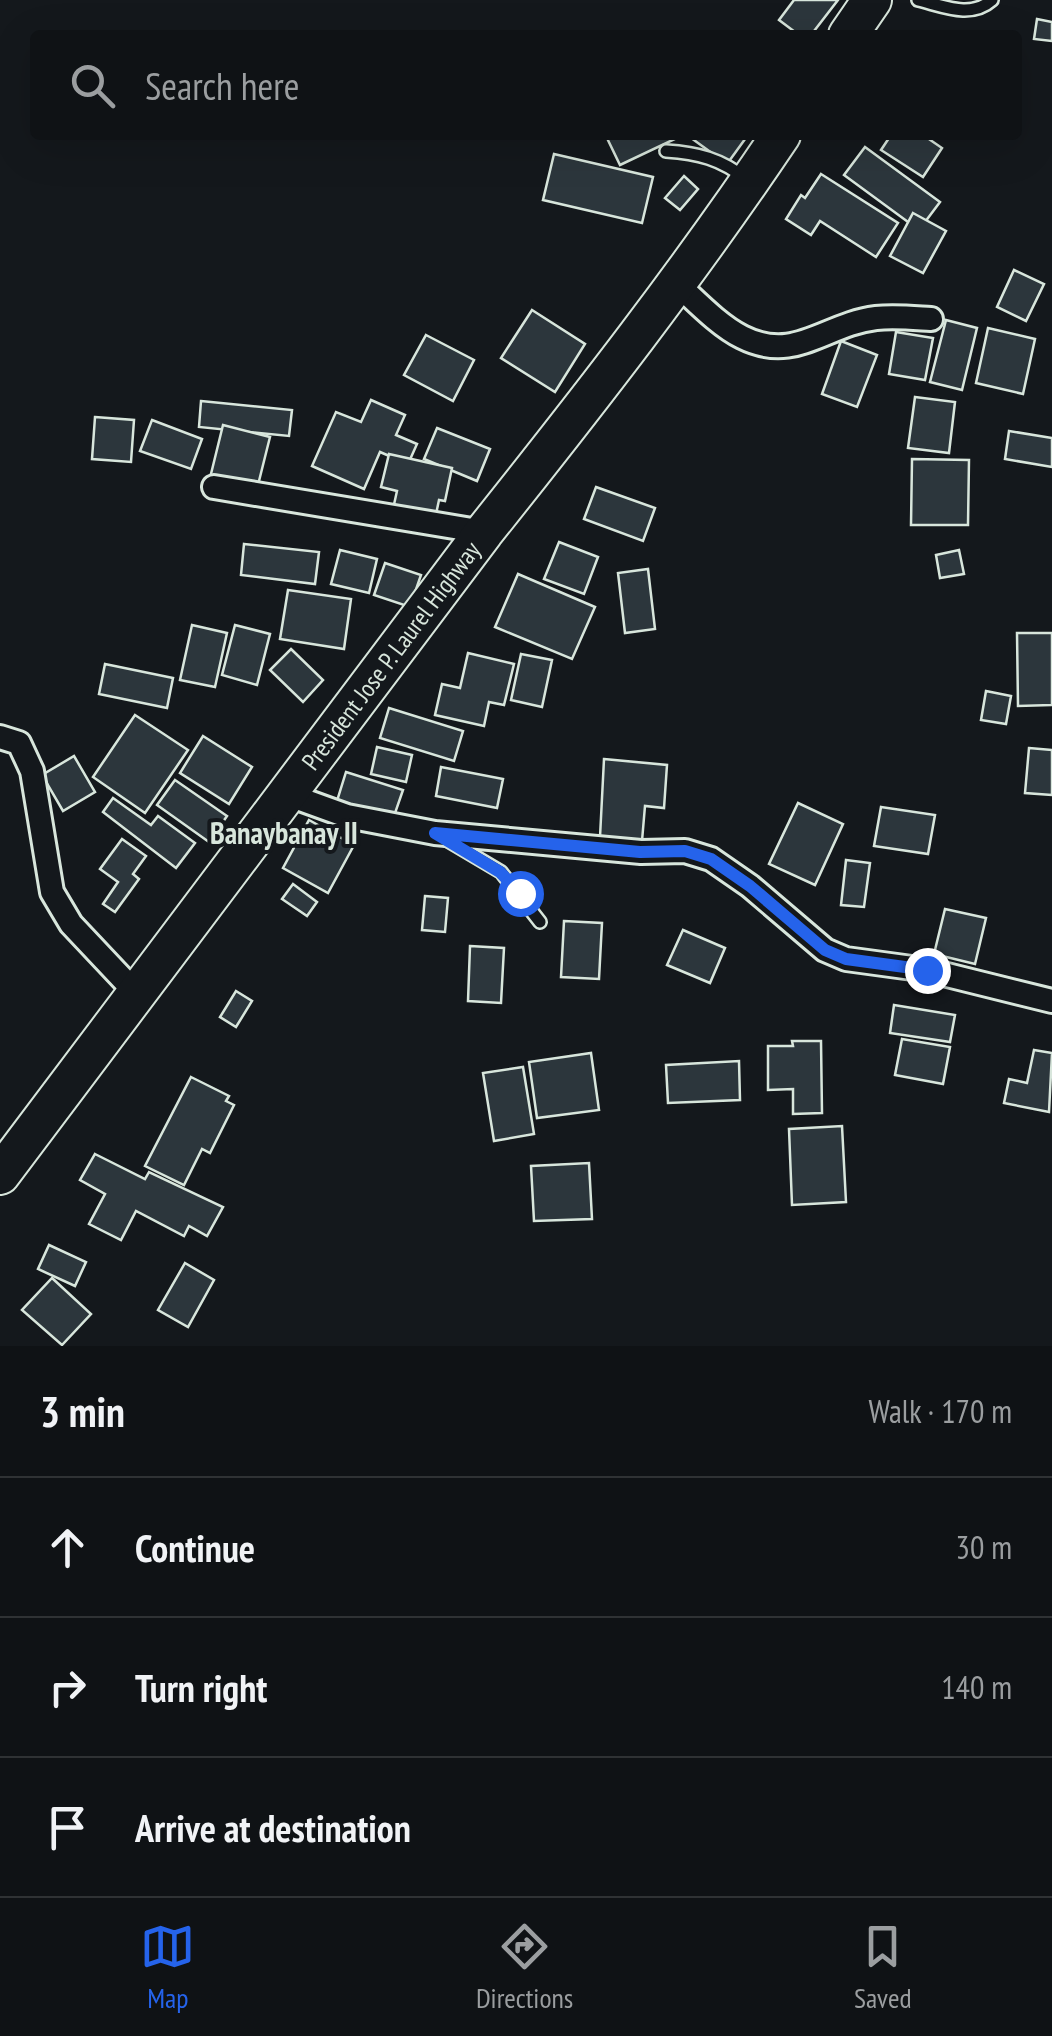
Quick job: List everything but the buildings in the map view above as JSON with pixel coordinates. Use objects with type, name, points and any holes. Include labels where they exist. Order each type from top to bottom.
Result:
[{"type":"highway","name":"President Jose P. Laurel Highway","points":[[0,1175],[675,282],[778,140]]},
{"type":"street","points":[[675,282],[739,336],[768,347],[794,347],[876,318],[931,318]]},
{"type":"street","points":[[214,487],[484,532]]},
{"type":"street","points":[[0,737],[19,743],[32,771],[52,892],[71,924],[136,993]]},
{"type":"street","points":[[289,794],[347,816],[435,833],[640,852],[685,851],[711,859],[825,950],[846,959],[927,970],[1052,1001]]},
{"type":"lane","points":[[918,0],[964,11],[985,6],[992,0]]},
{"type":"lane","points":[[666,151],[699,153],[730,166],[750,182]]},
{"type":"lane","points":[[435,833],[500,872],[540,922]]},
{"type":"district","name":"Banaybanay II","points":[[284,834]]},
{"type":"route","points":[[520,893],[500,872],[435,833],[640,852],[685,851],[711,859],[750,886],[825,950],[846,959],[927,970]]}]
